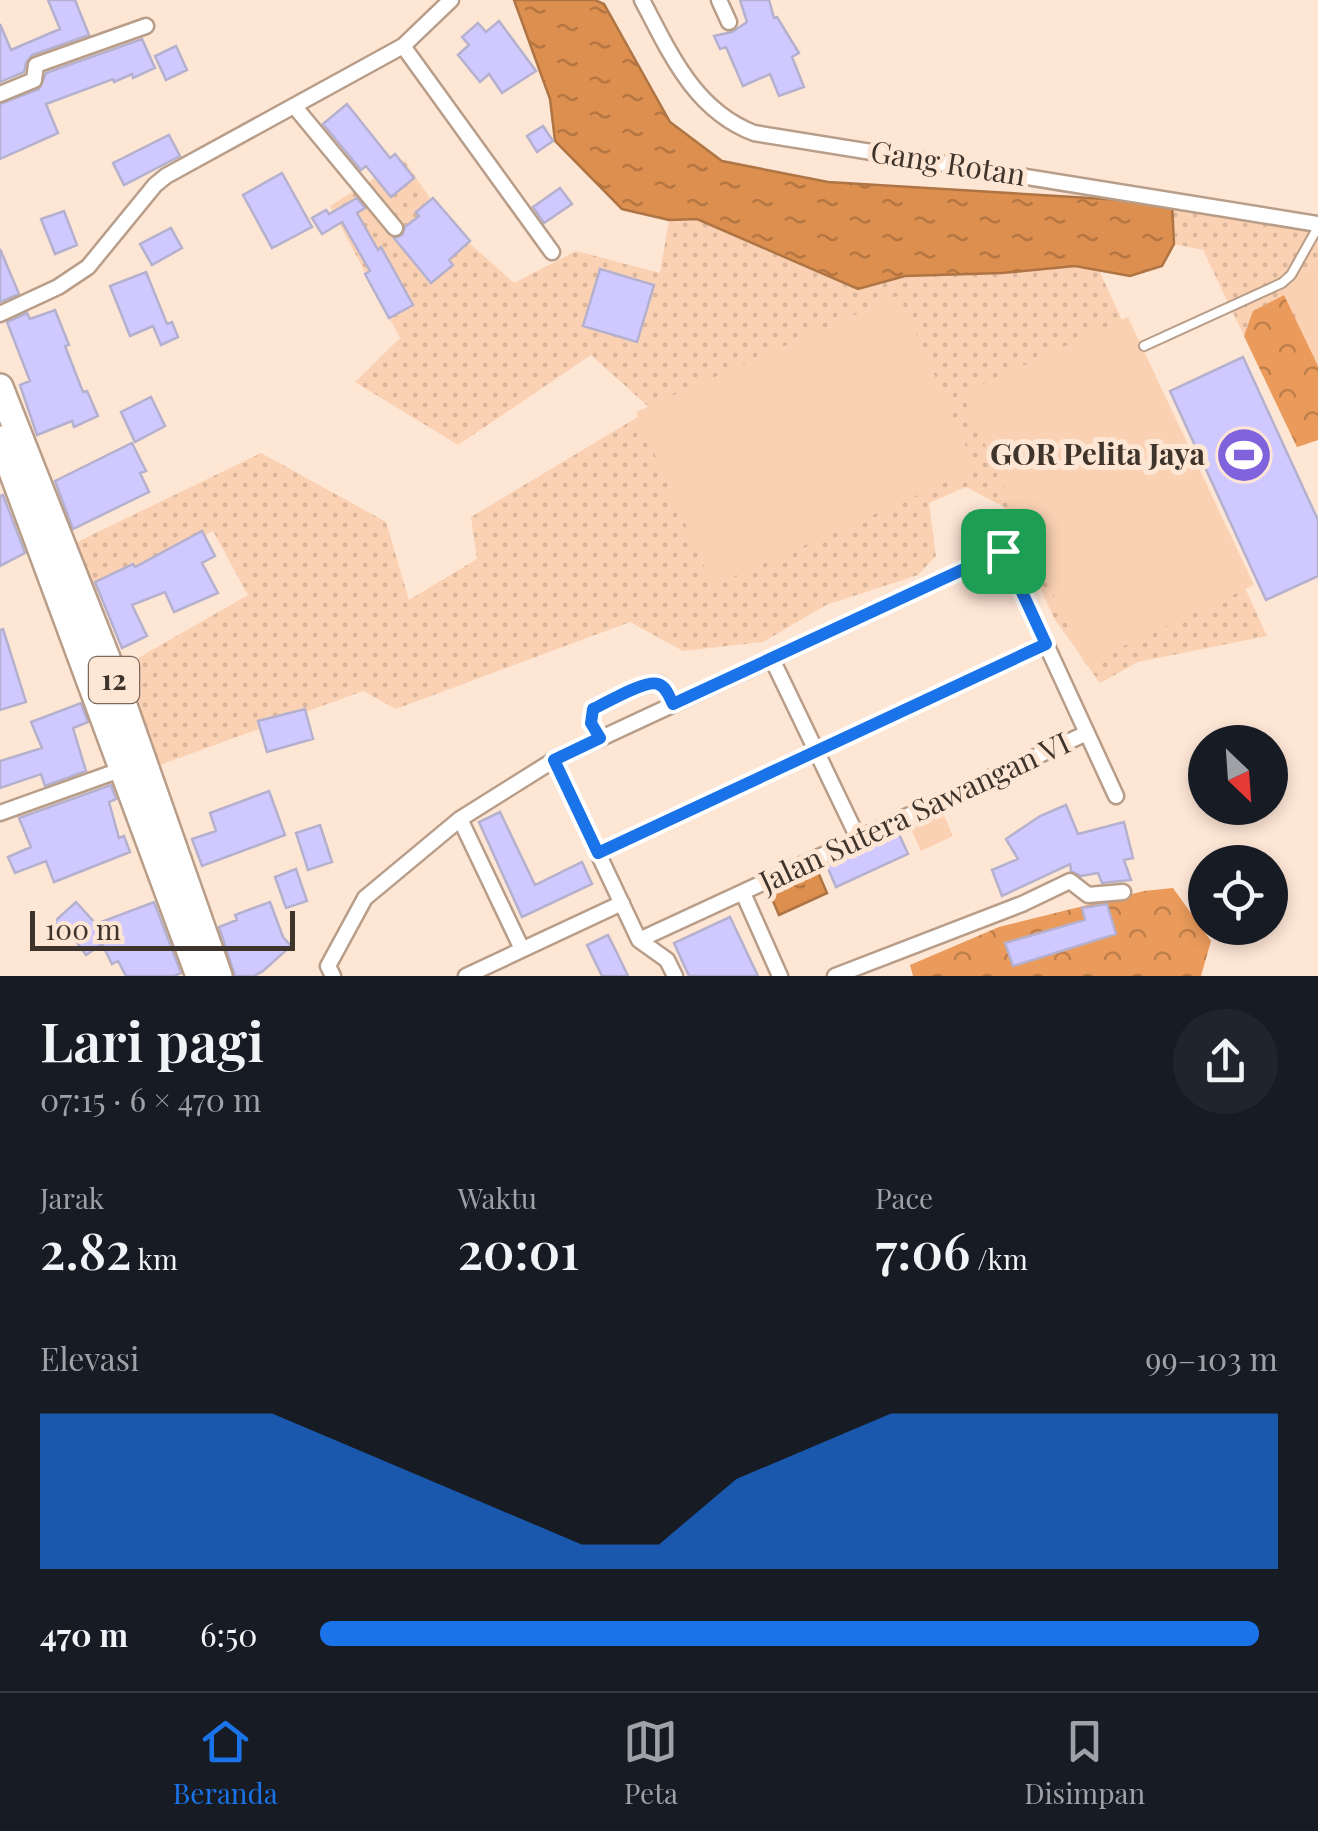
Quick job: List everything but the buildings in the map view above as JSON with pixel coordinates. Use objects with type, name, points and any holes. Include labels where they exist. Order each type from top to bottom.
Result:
[{"type":"highway","name":"12","points":[[0,388],[98,667],[123,769],[199,976]]},
{"type":"highway","name":"12","points":[[0,438],[98,667],[219,976]]},
{"type":"street","points":[[0,314],[58,288],[88,268],[166,176],[403,46],[452,0]]},
{"type":"street","name":"Gang Rotan","points":[[642,0],[681,73],[696,91],[721,116],[754,133],[1318,226]]},
{"type":"street","points":[[719,0],[729,22]]},
{"type":"street","points":[[0,94],[34,80],[36,65],[146,26]]},
{"type":"street","points":[[403,46],[552,252]]},
{"type":"street","points":[[295,108],[395,228]]},
{"type":"street","name":"Jalan Sutera Sawangan VI","points":[[772,658],[1003,551],[1116,796]]},
{"type":"street","points":[[598,853],[1046,644]]},
{"type":"street","points":[[332,976],[328,966],[365,898],[460,819],[554,760],[772,658],[858,838]]},
{"type":"street","points":[[600,738],[591,723],[593,709],[649,683],[665,689],[673,704]]},
{"type":"street","name":"Jalan Sutera Sawangan VI","points":[[640,940],[1086,733]]},
{"type":"street","points":[[554,760],[640,940],[668,960],[675,976]]},
{"type":"street","points":[[0,813],[123,769]]},
{"type":"street","points":[[460,819],[522,949]]},
{"type":"street","points":[[835,976],[1004,911],[1070,881],[1088,895],[1123,892]]},
{"type":"street","name":"Jalan Sutera Sawangan VI","points":[[742,892],[780,976]]},
{"type":"street","points":[[466,976],[622,903]]},
{"type":"lane","points":[[1144,346],[1282,283],[1292,275],[1318,226]]},
{"type":"shaded area","points":[[404,160],[446,222],[514,283],[576,251],[660,273],[669,220],[697,219],[858,289],[905,276],[1075,266],[1099,270],[1267,636],[1138,662],[1100,683],[1054,618],[1004,507],[966,487],[929,503],[936,556],[918,575],[826,605],[763,642],[683,651],[630,622],[396,709],[363,691],[157,766],[119,669],[248,595],[213,531],[90,594],[69,546],[261,453],[386,522],[409,600],[477,559],[471,517],[651,409],[591,355],[458,445],[355,382],[400,338],[330,206]]},
{"type":"shaded area","points":[[1172,203],[1318,223],[1318,440],[1297,447],[1203,250],[1174,244]]},
{"type":"shaded area","points":[[1318,271],[1318,365],[1284,290]]},
{"type":"shaded area","points":[[899,295],[976,469],[713,586],[636,412]]},
{"type":"shaded area","points":[[1128,317],[1254,585],[1085,664],[962,394]]},
{"type":"shaded area","points":[[943,813],[953,836],[921,851],[910,827]]},
{"type":"green space","points":[[1284,295],[1318,366],[1318,440],[1297,447],[1244,336],[1253,311]]},
{"type":"green space","points":[[1173,888],[1188,909],[1188,945],[1210,945],[1201,976],[913,976],[910,965],[999,927],[1144,891]]},
{"type":"water","points":[[514,0],[595,0],[604,4],[670,122],[722,161],[828,182],[1172,203],[1174,244],[1162,266],[1130,276],[1075,266],[905,276],[858,289],[697,219],[669,220],[622,209],[555,141],[550,99]]},
{"type":"water","points":[[818,872],[827,893],[779,915],[770,894]]},
{"type":"place","name":"GOR Pelita Jaya","points":[[1244,455]]},
{"type":"route","points":[[1003,551],[1046,644],[598,853],[554,760],[600,738],[591,723],[593,709],[649,683],[665,689],[673,704],[1003,551]]}]
